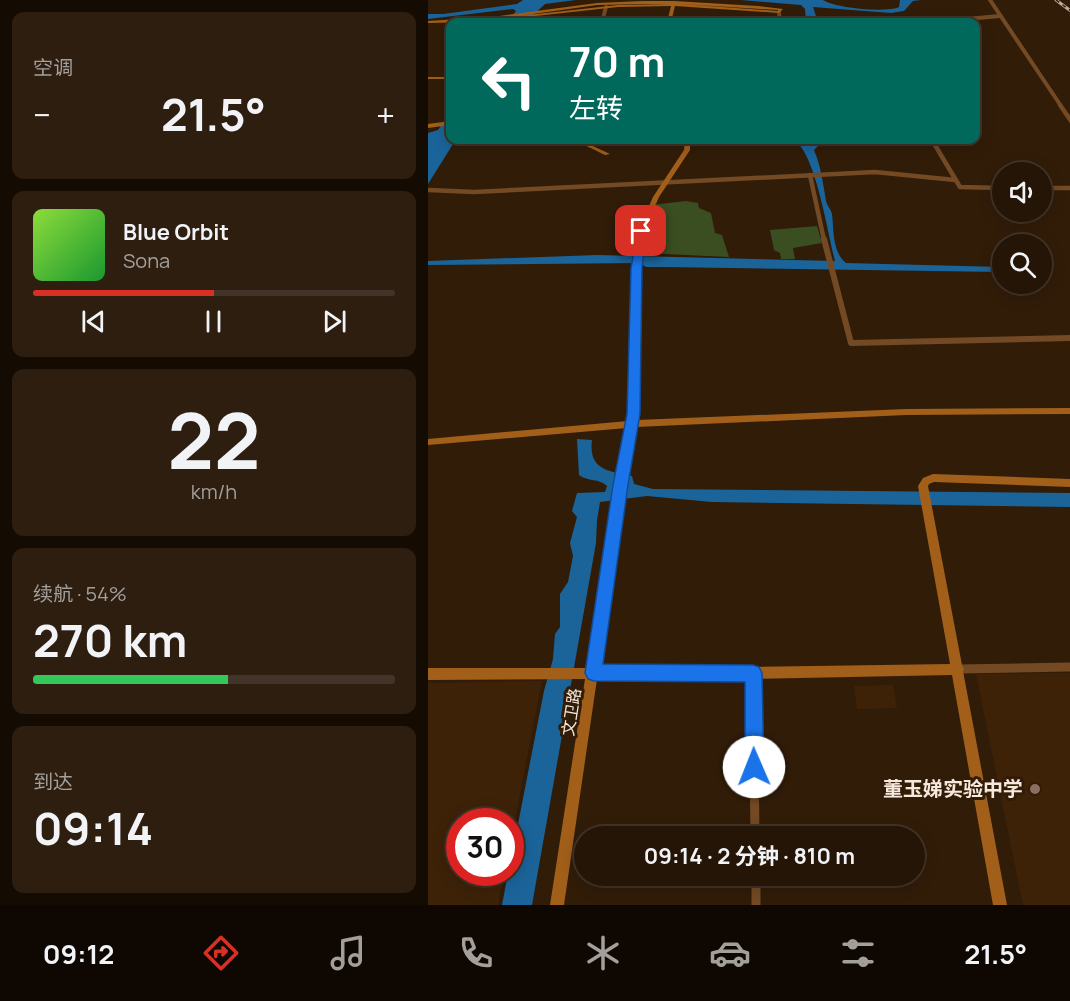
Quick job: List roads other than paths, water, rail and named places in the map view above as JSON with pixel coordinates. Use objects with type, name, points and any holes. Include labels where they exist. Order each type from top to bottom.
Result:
[{"type":"street","points":[[990,0],[1070,121]]},
{"type":"street","points":[[492,18],[677,3]]},
{"type":"street","points":[[671,18],[677,3]]},
{"type":"street","points":[[676,18],[677,3]]},
{"type":"street","points":[[540,13],[595,4],[677,3],[779,12],[780,18]]},
{"type":"street","points":[[603,18],[606,7]]},
{"type":"street","points":[[978,18],[1000,16]]},
{"type":"street","points":[[499,18],[505,17]]},
{"type":"street","points":[[428,23],[446,22]]},
{"type":"street","points":[[428,23],[446,24]]},
{"type":"street","points":[[428,78],[446,78]]},
{"type":"street","points":[[429,125],[446,123]]},
{"type":"street","points":[[586,144],[607,154]]},
{"type":"street","name":"文卫路","points":[[557,905],[594,673],[620,485],[634,414],[636,268],[641,231],[656,197],[687,150],[687,144]]},
{"type":"street","points":[[934,144],[960,187],[992,188]]},
{"type":"street","points":[[429,190],[474,192],[875,172],[955,180]]},
{"type":"street","points":[[810,175],[831,272],[851,343],[1070,338]]},
{"type":"street","points":[[1052,188],[1070,188]]},
{"type":"street","points":[[428,442],[631,424],[906,412],[1070,411]]},
{"type":"street","points":[[1000,905],[923,486],[926,481],[933,478],[1070,483]]},
{"type":"street","points":[[428,674],[753,673],[1070,667]]},
{"type":"street","points":[[753,673],[755,826]]},
{"type":"street","points":[[756,886],[756,905]]},
{"type":"water","points":[[523,0],[576,0],[545,4],[530,18],[510,18],[516,11],[513,9],[428,19],[428,14],[517,4]]},
{"type":"water","points":[[741,0],[823,0],[849,7],[883,10],[899,7],[900,0],[921,0],[913,1],[904,11],[891,13],[813,7],[817,18],[806,18],[805,9],[801,5]]},
{"type":"water","points":[[446,118],[446,144],[453,144],[428,184],[428,133],[438,130]]},
{"type":"water","points":[[799,144],[818,144],[814,150],[826,201],[832,214],[836,247],[846,263],[992,267],[992,272],[646,267],[640,263],[428,265],[428,261],[597,255],[835,261],[812,168]]},
{"type":"water","points":[[577,439],[592,440],[593,458],[602,467],[632,476],[634,484],[653,489],[1070,493],[1070,507],[712,502],[647,496],[600,502],[596,543],[532,905],[502,905],[506,886],[524,886],[524,808],[521,808],[544,691],[553,659],[555,634],[560,627],[560,594],[568,582],[573,556],[570,543],[577,517],[572,511],[577,493],[605,492],[607,486],[579,475]]},
{"type":"railway","points":[[1056,0],[1071,11]]},
{"type":"place","name":"董玉娣实验中学","points":[[1035,789]]}]
